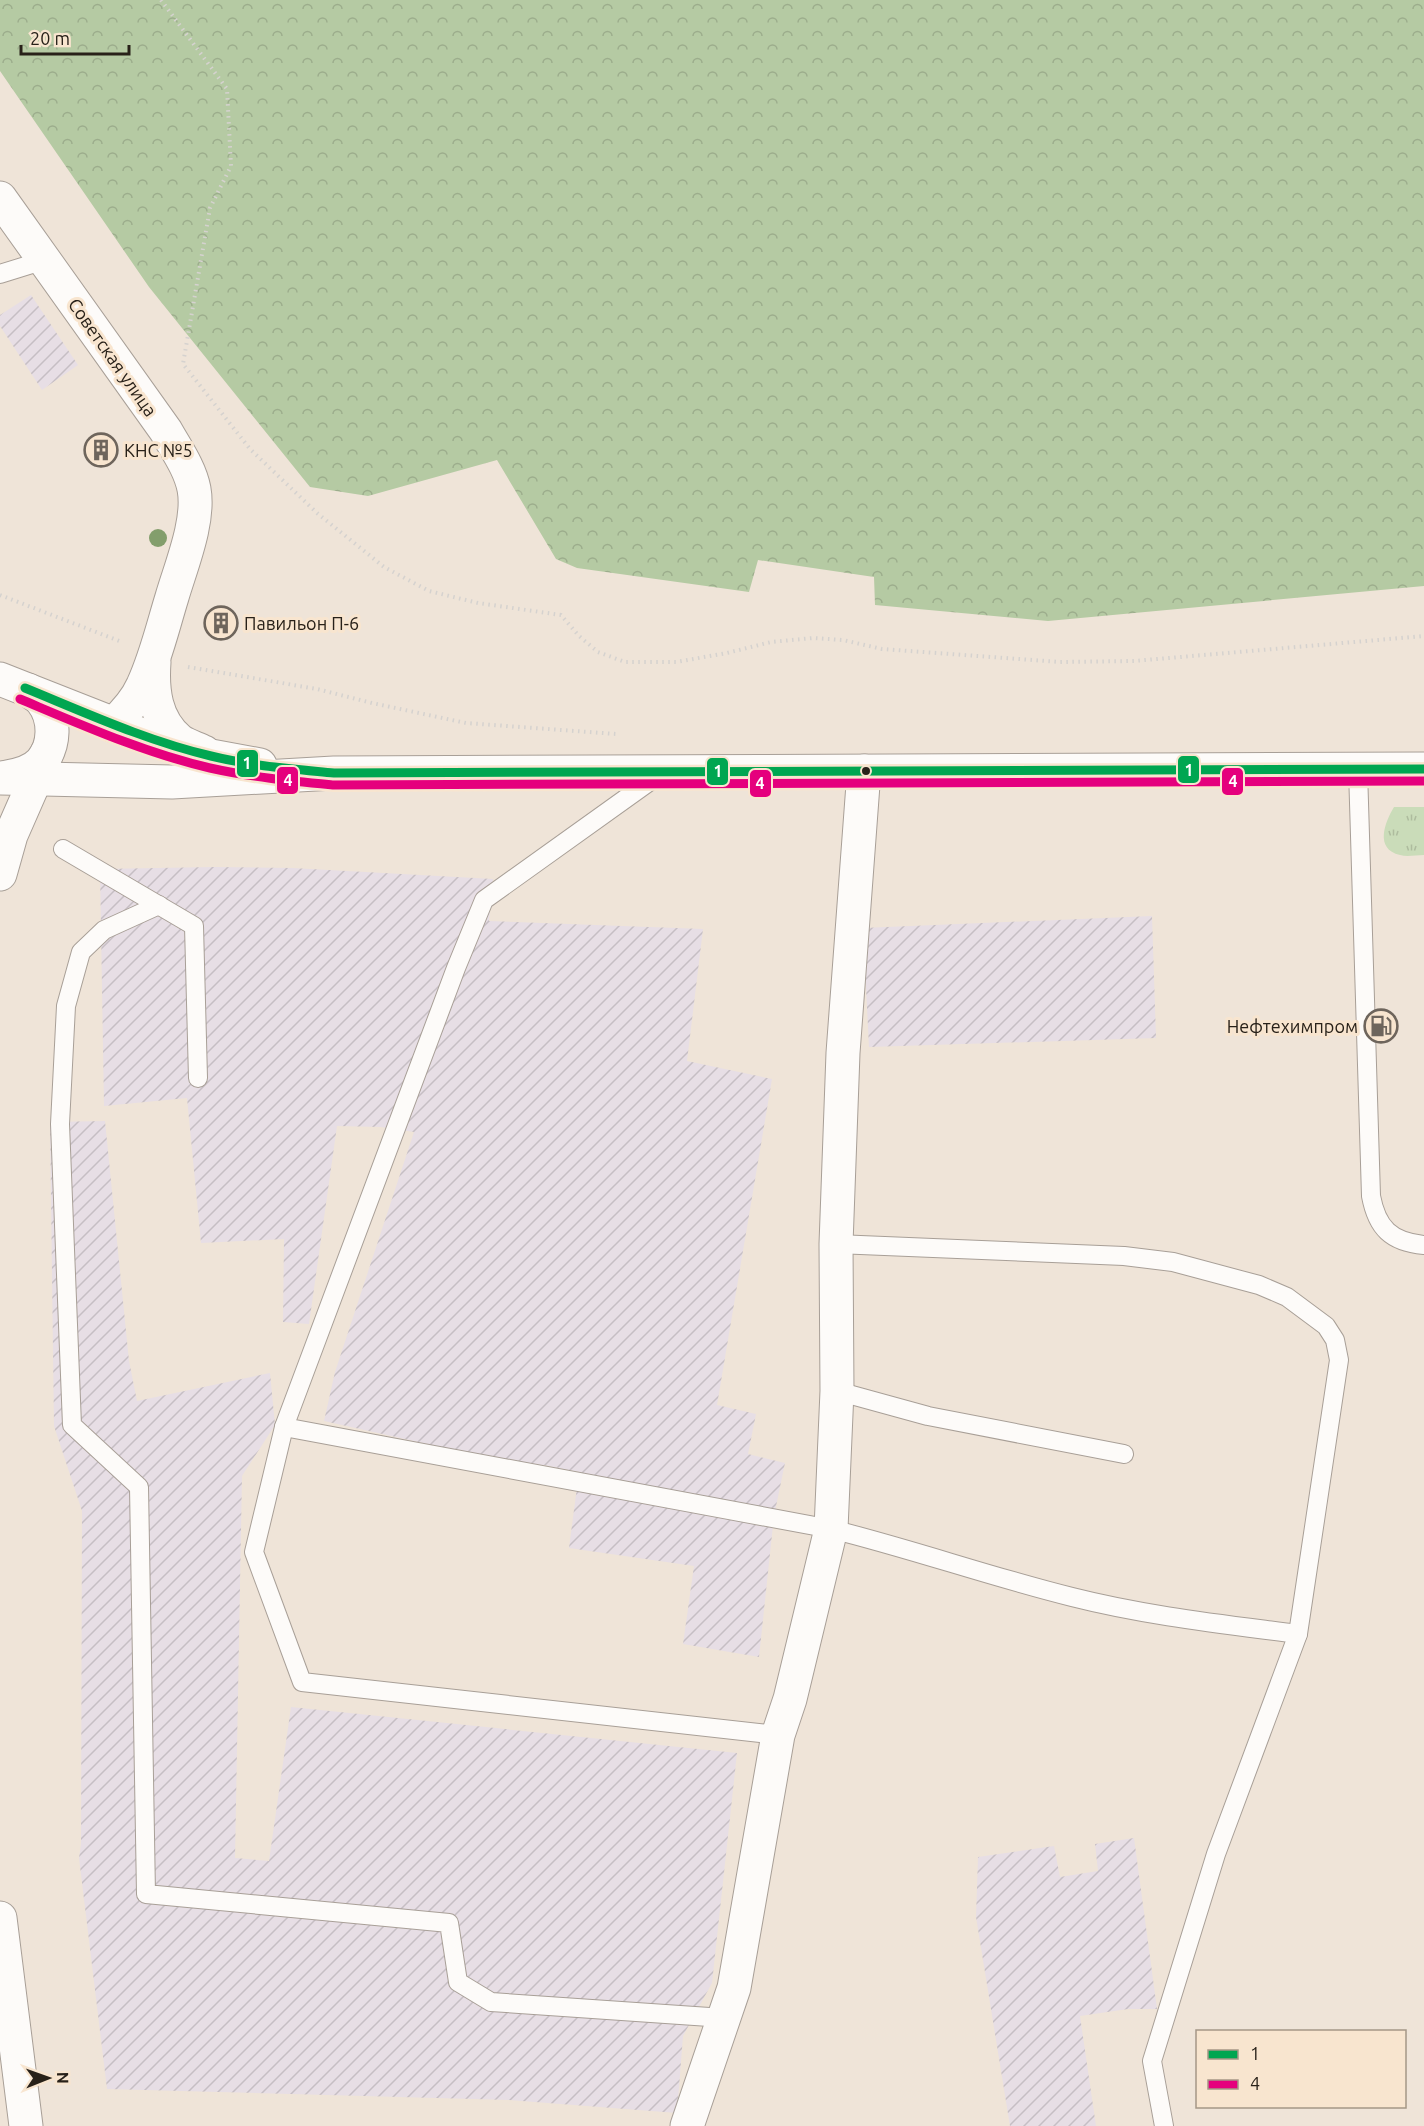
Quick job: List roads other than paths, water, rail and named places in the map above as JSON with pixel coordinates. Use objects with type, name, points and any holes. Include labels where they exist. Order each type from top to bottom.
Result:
[{"type":"street","name":"Советская улица","points":[[0,198],[165,431],[187,469],[194,490],[195,512],[190,535],[155,655],[143,686],[129,709],[112,725]]},
{"type":"street","points":[[155,655],[153,682],[160,716],[179,740],[211,756]]},
{"type":"street","points":[[8,684],[112,725],[211,756],[269,767],[334,773]]},
{"type":"street","points":[[0,874],[11,835],[51,743],[52,721],[42,701],[8,684]]},
{"type":"street","points":[[0,778],[23,775],[41,762],[51,743]]},
{"type":"street","points":[[0,778],[172,782],[334,773],[1424,770]]},
{"type":"street","points":[[687,2126],[734,1988],[778,1735],[790,1699],[831,1529],[837,1391],[836,1244],[844,1043],[864,771]]},
{"type":"street","points":[[0,1918],[26,2126]]},
{"type":"lane","points":[[0,274],[45,260]]},
{"type":"lane","points":[[1358,770],[1371,1196],[1374,1212],[1380,1225],[1391,1236],[1424,1245]]},
{"type":"lane","points":[[663,772],[484,900],[456,968],[284,1427],[254,1552],[302,1682],[778,1735]]},
{"type":"lane","points":[[63,849],[194,926],[198,1078]]},
{"type":"lane","points":[[159,905],[104,930],[81,952],[66,1006],[60,1124],[72,1425],[139,1487],[146,1894],[449,1923],[458,1982],[491,2002],[724,2018]]},
{"type":"lane","points":[[836,1244],[1124,1256],[1173,1262],[1259,1285],[1287,1297],[1326,1326],[1335,1340],[1339,1360],[1298,1634],[1216,1854],[1152,2061],[1164,2126]]},
{"type":"lane","points":[[837,1391],[928,1416],[1124,1454]]},
{"type":"lane","points":[[284,1427],[831,1529],[919,1552],[1074,1598],[1161,1616],[1298,1634]]},
{"type":"place","name":"КНС №5","points":[[101,450]]},
{"type":"place","name":"Павильон П-6","points":[[221,623]]},
{"type":"place","name":"Нефтехимпром","points":[[1381,1026]]}]
